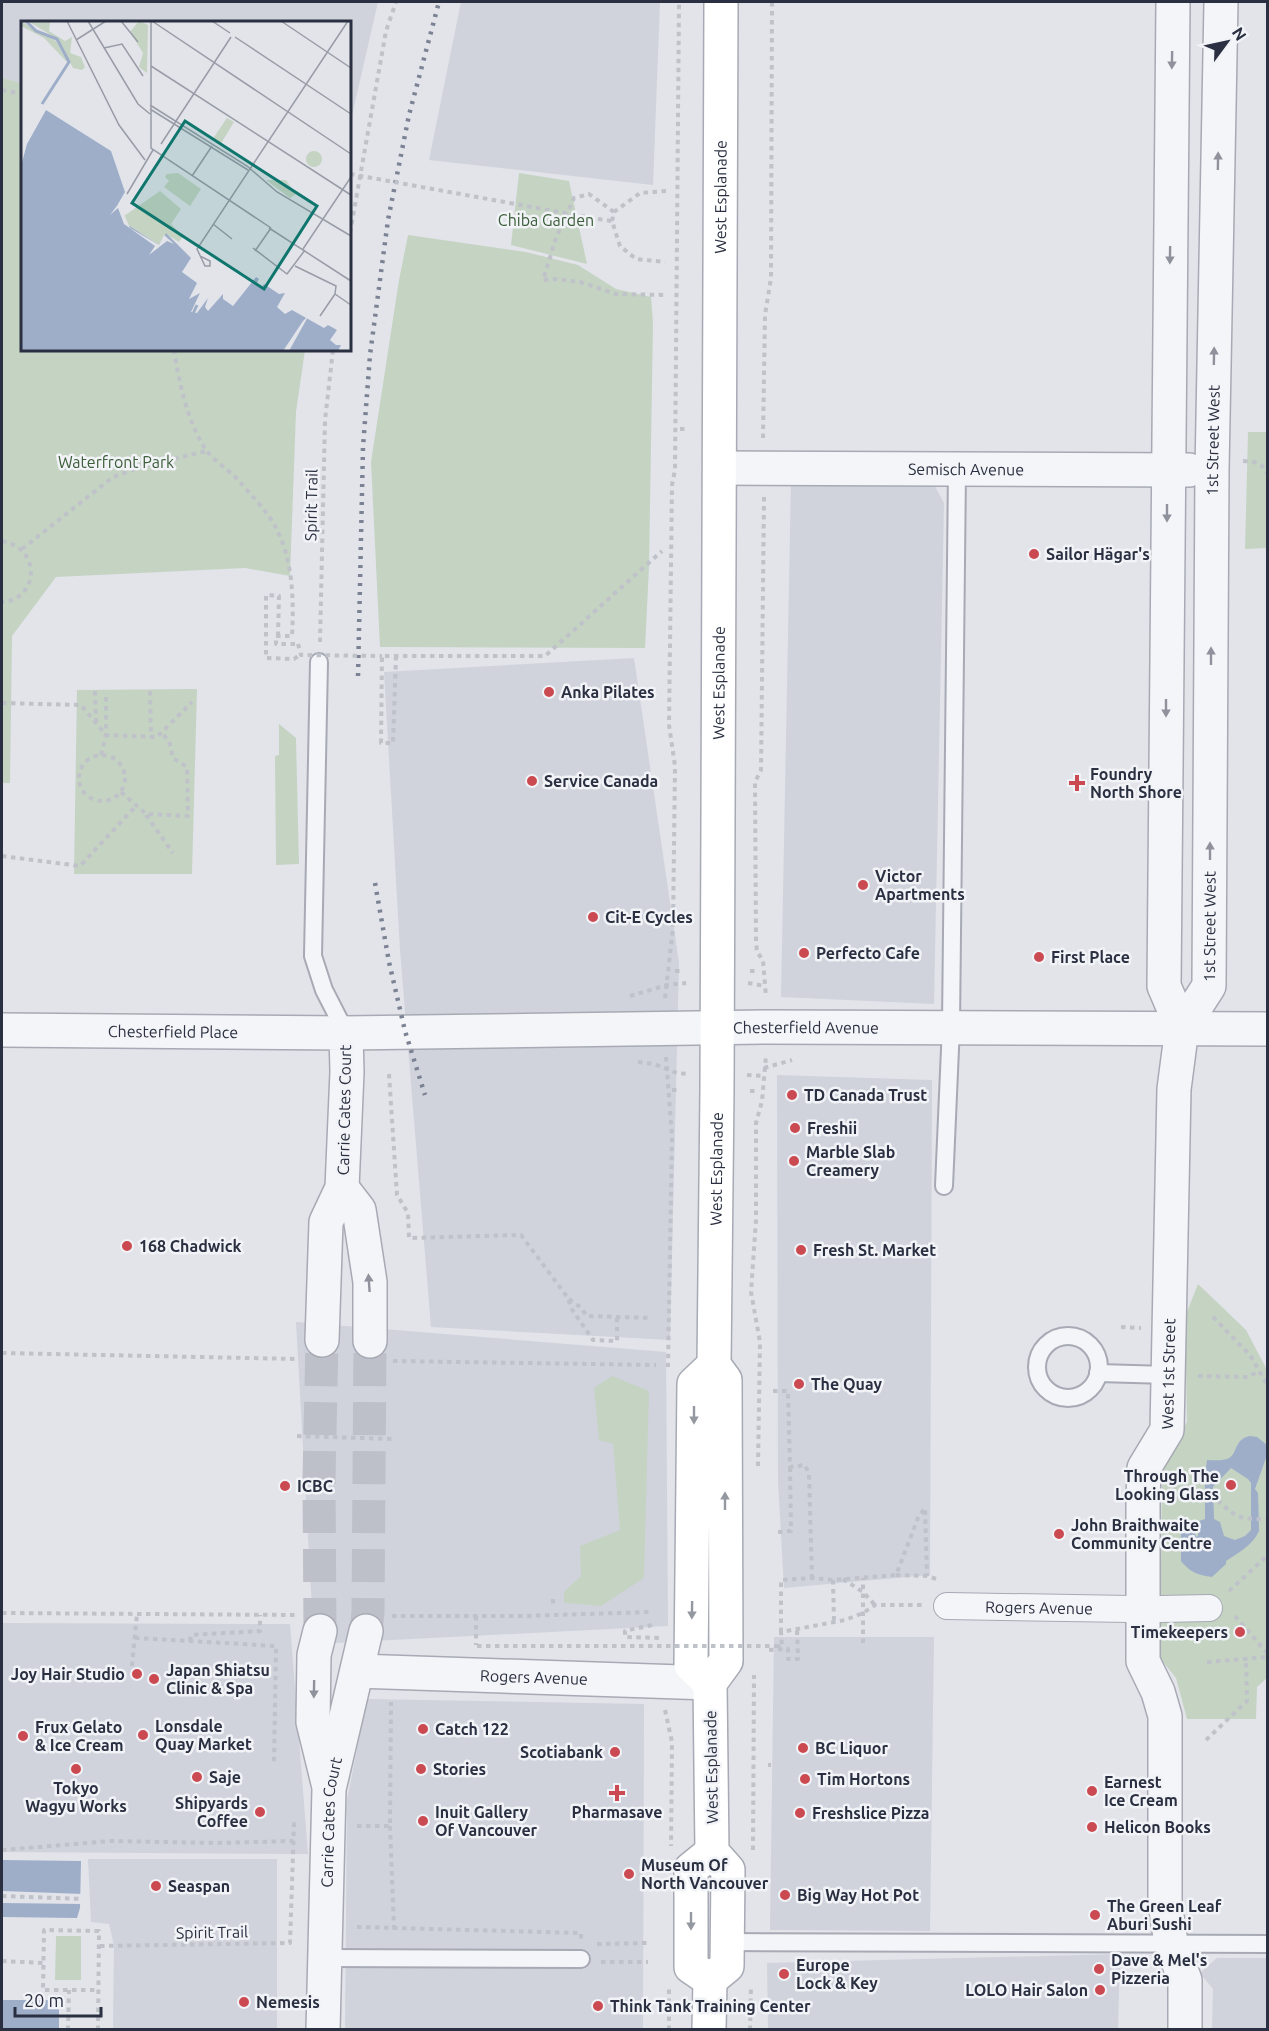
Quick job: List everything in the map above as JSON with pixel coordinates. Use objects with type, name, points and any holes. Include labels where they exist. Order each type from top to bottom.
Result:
[{"type":"main road","name":"West Esplanade","points":[[712,1852],[710,1683],[726,1661],[724,1380],[714,1365],[718,1027],[722,2]]},
{"type":"main road","points":[[709,2030],[710,1980],[727,1966],[728,1942],[728,1870],[712,1852],[691,1869],[691,1967],[710,1980]]},
{"type":"street","points":[[1173,2],[1164,986],[1182,1028]]},
{"type":"street","name":"1st Street West","points":[[1182,1028],[1209,986],[1224,465],[1221,2]]},
{"type":"street","name":"Semisch Avenue","points":[[720,468],[1167,470],[1224,465]]},
{"type":"street","name":"Chesterfield Avenue","points":[[346,1033],[718,1027],[951,1026],[1268,1029]]},
{"type":"street","name":"West 1st Street","points":[[1182,1028],[1174,1089],[1182,1376],[1167,1430],[1144,1468],[1143,1661],[1158,1692],[1165,1716],[1165,1904],[1172,1943],[1185,1980],[1185,2030]]},
{"type":"street","name":"Chesterfield Place","points":[[2,1030],[346,1033]]},
{"type":"street","name":"Carrie Cates Court","points":[[315,1349],[326,1222],[342,1188],[347,1072],[346,1033]]},
{"type":"street","name":"Carrie Cates Court","points":[[342,1188],[359,1210],[380,1351]]},
{"type":"street","points":[[1161,1609],[1215,1604]]},
{"type":"street","name":"Rogers Avenue","points":[[947,1606],[1131,1609]]},
{"type":"street","points":[[313,1623],[334,1654],[357,1671]]},
{"type":"street","points":[[313,1623],[313,1722],[329,1790]]},
{"type":"street","name":"Carrie Cates Court","points":[[324,2030],[329,1790],[357,1671],[376,1623]]},
{"type":"street","name":"Rogers Avenue","points":[[357,1671],[710,1683]]},
{"type":"lane","points":[[944,1186],[951,1026],[957,469]]},
{"type":"lane","points":[[319,662],[313,956],[324,990],[346,1033]]},
{"type":"lane","points":[[1098,1373],[1182,1376]]},
{"type":"lane","points":[[728,1942],[1268,1944]]},
{"type":"lane","points":[[325,1958],[588,1961]]},
{"type":"path","points":[[351,227],[387,31],[396,2]]},
{"type":"path","points":[[665,1000],[673,928],[675,766],[669,725],[672,485],[675,470],[680,2]]},
{"type":"path","points":[[764,440],[765,315],[771,278],[772,2]]},
{"type":"path","points":[[2,90],[21,94]]},
{"type":"path","points":[[351,174],[612,221]]},
{"type":"path","points":[[351,186],[358,187]]},
{"type":"path","points":[[665,262],[636,259],[620,246],[612,221],[614,212],[640,193],[666,191]]},
{"type":"path","points":[[614,212],[589,194],[574,198],[556,238],[543,280],[580,282],[616,294],[665,295]]},
{"type":"path","points":[[174,351],[178,375],[191,415],[207,451],[230,471],[256,500],[276,528],[286,554],[292,606],[292,636],[278,636]]},
{"type":"path","name":"Spirit Trail","points":[[319,662],[325,420],[333,351]]},
{"type":"path","points":[[680,429],[689,429]]},
{"type":"path","points":[[675,444],[682,444]]},
{"type":"path","points":[[22,549],[113,477],[143,466],[207,451]]},
{"type":"path","points":[[1224,465],[1258,462],[1268,475]]},
{"type":"path","points":[[752,983],[765,989],[763,960],[757,952],[756,942],[755,793],[755,782],[761,770],[764,494]]},
{"type":"path","points":[[2,541],[12,543],[22,549],[31,566],[28,585],[23,593],[15,599],[2,602]]},
{"type":"path","points":[[301,655],[298,644],[276,644],[279,596],[266,595],[266,658],[294,659],[301,655],[545,656],[662,551]]},
{"type":"path","points":[[382,656],[381,743],[393,743],[396,656]]},
{"type":"path","points":[[150,691],[151,737]]},
{"type":"path","points":[[95,692],[96,723]]},
{"type":"path","points":[[101,755],[106,735],[106,695]]},
{"type":"path","points":[[2,703],[81,705],[106,735],[157,737],[192,702]]},
{"type":"path","points":[[146,814],[188,816],[187,767],[173,758],[169,741],[161,732]]},
{"type":"path","points":[[101,755],[115,759],[124,770],[126,778],[121,792],[109,801],[93,800],[82,789],[80,774],[82,767],[93,756],[101,755]]},
{"type":"path","points":[[121,792],[146,814],[173,854]]},
{"type":"path","points":[[2,856],[80,866],[136,806]]},
{"type":"path","points":[[675,970],[682,971]]},
{"type":"path","points":[[750,971],[758,971]]},
{"type":"path","points":[[668,985],[681,983]]},
{"type":"path","points":[[666,1054],[668,1070],[681,1074]]},
{"type":"path","points":[[758,1470],[760,1342],[751,1292],[756,1220],[756,1123],[762,1101],[765,1057]]},
{"type":"path","points":[[388,1074],[397,1196],[408,1213],[409,1238],[521,1235],[568,1298],[587,1316],[652,1318]]},
{"type":"path","points":[[750,1075],[763,1076]]},
{"type":"path","points":[[672,1090],[680,1090]]},
{"type":"path","points":[[750,1091],[759,1091]]},
{"type":"path","points":[[568,1298],[571,1308],[593,1340],[617,1341],[617,1317]]},
{"type":"path","points":[[1213,1317],[1250,1355],[1268,1386]]},
{"type":"path","points":[[2,1353],[315,1349]]},
{"type":"path","points":[[380,1351],[656,1365]]},
{"type":"path","points":[[1182,1376],[1248,1377],[1259,1371]]},
{"type":"path","points":[[773,1391],[788,1390],[791,1532],[778,1532]]},
{"type":"path","points":[[297,1436],[393,1439]]},
{"type":"path","points":[[790,1467],[805,1466],[809,1474],[812,1578]]},
{"type":"path","points":[[1171,1498],[1216,1499],[1232,1514],[1242,1519],[1268,1519]]},
{"type":"path","points":[[476,1616],[477,1646],[782,1647],[781,1580],[924,1576],[925,1508],[918,1518],[896,1575]]},
{"type":"path","points":[[1268,1555],[1215,1604],[1268,1655]]},
{"type":"path","points":[[863,1578],[863,1643]]},
{"type":"path","points":[[843,1579],[863,1592],[875,1605]]},
{"type":"path","points":[[832,1580],[834,1622]]},
{"type":"path","points":[[553,1599],[553,1606]]},
{"type":"path","points":[[781,1632],[845,1620],[875,1605],[908,1605]]},
{"type":"path","points":[[2,1612],[260,1615],[313,1623]]},
{"type":"path","points":[[376,1623],[476,1616],[652,1612]]},
{"type":"path","points":[[132,1665],[137,1614]]},
{"type":"path","points":[[190,1641],[191,1635],[260,1631],[260,1615]]},
{"type":"path","points":[[652,1625],[625,1631],[625,1637],[666,1638]]},
{"type":"path","points":[[769,1650],[788,1649],[788,1659],[798,1659],[797,1630]]},
{"type":"path","points":[[135,1638],[276,1646],[274,1762]]},
{"type":"path","points":[[753,1638],[753,1649]]},
{"type":"path","points":[[1207,1662],[1268,1655]]},
{"type":"path","points":[[1206,1740],[1247,1701],[1246,1658]]},
{"type":"path","points":[[753,1861],[754,1671]]},
{"type":"path","points":[[389,1697],[392,1704],[390,1827],[394,1929]]},
{"type":"path","name":"Spirit Trail","points":[[100,1946],[290,1943],[294,1824]]},
{"type":"path","points":[[355,1826],[390,1827]]},
{"type":"path","points":[[2,1850],[110,1841],[217,1843],[293,1841]]},
{"type":"path","points":[[2,1896],[83,1899]]},
{"type":"path","points":[[357,1928],[581,1933],[588,1961],[648,1962]]},
{"type":"path","points":[[98,2030],[99,1990],[100,1946],[99,1931],[44,1930],[43,1990],[99,1990]]},
{"type":"path","points":[[593,1944],[648,1943]]},
{"type":"path","points":[[2,1961],[44,1963]]},
{"type":"path","points":[[750,2030],[751,1985]]},
{"type":"path","points":[[68,2030],[69,1990]]},
{"type":"shaded area","points":[[2,2],[378,2],[351,120],[351,21],[21,21],[21,83],[2,78]]},
{"type":"shaded area","points":[[461,2],[660,2],[653,185],[429,160]]},
{"type":"shaded area","points":[[791,480],[932,481],[944,503],[934,1004],[781,997]]},
{"type":"shaded area","points":[[634,658],[679,963],[670,1340],[431,1327],[400,950],[384,672]]},
{"type":"shaded area","points":[[777,1075],[932,1080],[930,1575],[784,1588],[778,1481]]},
{"type":"shaded area","points":[[296,1322],[666,1352],[668,1626],[314,1644]]},
{"type":"shaded area","name":"Lonsdale Quay Market","points":[[2,1623],[290,1624],[308,1854],[2,1852]]},
{"type":"shaded area","points":[[774,1637],[934,1637],[930,1931],[770,1930]]},
{"type":"shaded area","points":[[367,1699],[644,1704],[643,2029],[345,2030],[347,1800]]},
{"type":"shaded area","points":[[88,1859],[277,1859],[277,2029],[113,2029],[114,1945],[109,1924],[91,1922]]},
{"type":"shaded area","points":[[1120,1954],[1118,2029],[768,2029],[767,1963]]},
{"type":"shaded area","points":[[1217,1958],[1267,1958],[1267,2029],[1212,2029],[1213,1989],[1200,1973]]},
{"type":"green space","name":"Waterfront Park","points":[[2,78],[21,83],[21,351],[305,351],[296,412],[290,576],[245,568],[56,577],[12,636],[10,783],[2,783]]},
{"type":"green space","name":"Chiba Garden","points":[[519,173],[569,181],[587,264],[511,245]]},
{"type":"green space","points":[[408,235],[526,252],[578,265],[616,289],[651,297],[653,323],[649,567],[645,648],[380,647],[371,462]]},
{"type":"green space","points":[[1248,432],[1267,432],[1267,548],[1245,549]]},
{"type":"green space","points":[[197,689],[192,874],[74,874],[77,690]]},
{"type":"green space","points":[[279,724],[296,738],[299,864],[276,865],[275,756],[279,755]]},
{"type":"green space","points":[[1198,1284],[1246,1330],[1267,1370],[1268,1677],[1257,1687],[1256,1719],[1187,1719],[1176,1678],[1160,1658],[1162,1471],[1187,1422],[1185,1317]]},
{"type":"green space","points":[[612,1376],[649,1391],[644,1578],[601,1606],[564,1603],[564,1592],[581,1576],[580,1546],[620,1530],[613,1444],[599,1440],[594,1388]]},
{"type":"green space","points":[[56,1936],[81,1936],[81,1980],[55,1980]]},
{"type":"water","points":[[1257,1437],[1267,1445],[1267,1455],[1255,1489],[1258,1493],[1259,1531],[1249,1545],[1226,1561],[1226,1564],[1212,1577],[1199,1574],[1181,1561],[1181,1532],[1186,1532],[1193,1524],[1196,1537],[1198,1536],[1199,1521],[1205,1519],[1203,1468],[1206,1468],[1207,1460],[1227,1459],[1233,1455],[1238,1444],[1245,1438]],"holes":[[[1231,1468],[1251,1483],[1251,1530],[1245,1536],[1235,1540],[1224,1536],[1220,1522],[1214,1519],[1213,1487]]]},
{"type":"water","points":[[2,1860],[81,1861],[80,1908],[77,1918],[2,1917]]},
{"type":"water","points":[[2,2000],[59,2000],[59,2029],[2,2029]]},
{"type":"pier","points":[[2,1891],[83,1894],[83,1904],[2,1903]]},
{"type":"tunnel","points":[[320,1631],[319,1479],[322,1340]]},
{"type":"tunnel","points":[[366,1631],[370,1341]]},
{"type":"railway","points":[[358,676],[363,447],[370,355],[388,220],[409,115],[439,2]]},
{"type":"railway","points":[[375,883],[389,962],[405,1031],[425,1095]]},
{"type":"place","name":"Sailor Hägar's","points":[[1034,554]]},
{"type":"place","name":"Anka Pilates","points":[[549,692]]},
{"type":"place","name":"Service Canada","points":[[532,781]]},
{"type":"place","name":"Foundry North Shore","points":[[1077,783]]},
{"type":"place","name":"Victor Apartments","points":[[863,885]]},
{"type":"place","name":"Cit-E Cycles","points":[[593,917]]},
{"type":"place","name":"Perfecto Cafe","points":[[804,953]]},
{"type":"place","name":"First Place","points":[[1039,957]]},
{"type":"place","name":"TD Canada Trust","points":[[792,1095]]},
{"type":"place","name":"Freshii","points":[[795,1128]]},
{"type":"place","name":"Marble Slab Creamery","points":[[794,1161]]},
{"type":"place","name":"168 Chadwick","points":[[127,1246]]},
{"type":"place","name":"Fresh St. Market","points":[[801,1250]]},
{"type":"place","name":"The Quay","points":[[799,1384]]},
{"type":"place","name":"Through The Looking Glass","points":[[1231,1485]]},
{"type":"place","name":"ICBC","points":[[285,1486]]},
{"type":"place","name":"John Braithwaite Community Centre","points":[[1059,1534]]},
{"type":"place","name":"Timekeepers","points":[[1240,1632]]},
{"type":"place","name":"Joy Hair Studio","points":[[137,1674]]},
{"type":"place","name":"Japan Shiatsu Clinic & Spa","points":[[154,1679]]},
{"type":"place","name":"Catch 122","points":[[423,1729]]},
{"type":"place","name":"Lonsdale Quay Market","points":[[143,1735]]},
{"type":"place","name":"Frux Gelato & Ice Cream","points":[[23,1736]]},
{"type":"place","name":"BC Liquor","points":[[803,1748]]},
{"type":"place","name":"Scotiabank","points":[[615,1752]]},
{"type":"place","name":"Tokyo Wagyu Works","points":[[76,1769]]},
{"type":"place","name":"Stories","points":[[421,1769]]},
{"type":"place","name":"Saje","points":[[197,1777]]},
{"type":"place","name":"Tim Hortons","points":[[805,1779]]},
{"type":"place","name":"Earnest Ice Cream","points":[[1092,1791]]},
{"type":"place","name":"Pharmasave","points":[[617,1793]]},
{"type":"place","name":"Shipyards Coffee","points":[[260,1812]]},
{"type":"place","name":"Freshslice Pizza","points":[[800,1813]]},
{"type":"place","name":"Inuit Gallery Of Vancouver","points":[[423,1821]]},
{"type":"place","name":"Helicon Books","points":[[1092,1827]]},
{"type":"place","name":"Museum Of North Vancouver","points":[[629,1874]]},
{"type":"place","name":"Seaspan","points":[[156,1886]]},
{"type":"place","name":"Big Way Hot Pot","points":[[785,1895]]},
{"type":"place","name":"The Green Leaf Aburi Sushi","points":[[1095,1915]]},
{"type":"place","name":"Dave & Mel's Pizzeria","points":[[1099,1969]]},
{"type":"place","name":"Europe Lock & Key","points":[[784,1974]]},
{"type":"place","name":"LOLO Hair Salon","points":[[1100,1990]]},
{"type":"place","name":"Nemesis","points":[[244,2002]]},
{"type":"place","name":"Think Tank Training Center","points":[[598,2006]]}]
